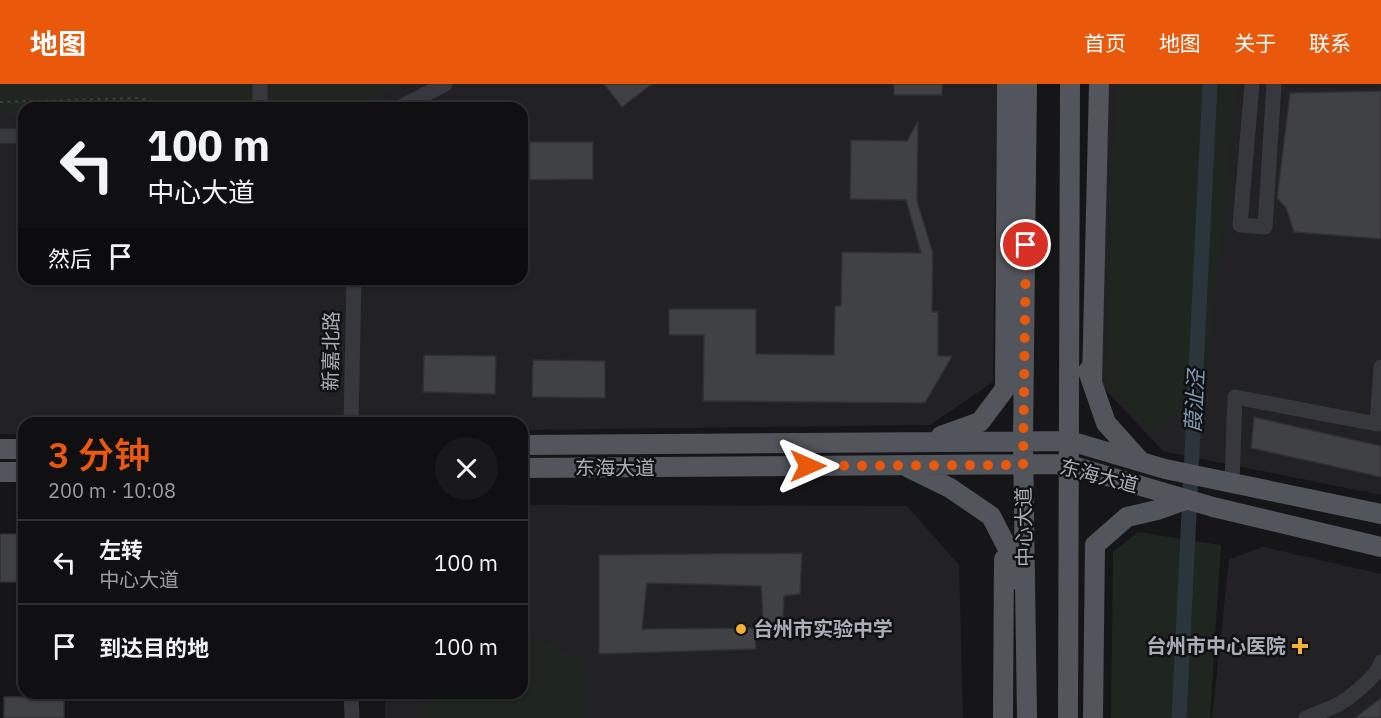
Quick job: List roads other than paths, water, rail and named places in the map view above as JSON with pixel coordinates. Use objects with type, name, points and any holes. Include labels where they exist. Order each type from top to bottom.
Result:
[{"type":"main road","points":[[1005,388],[1007,84]]},
{"type":"main road","name":"中心大道","points":[[1027,84],[1023,441],[1027,718]]},
{"type":"main road","points":[[1068,718],[1070,84]]},
{"type":"main road","points":[[1092,382],[1099,84]]},
{"type":"main road","points":[[1070,323],[1106,423],[1141,462]]},
{"type":"main road","points":[[914,442],[950,434],[980,422],[1024,361]]},
{"type":"main road","name":"东海大道","points":[[528,445],[1070,441],[1165,469],[1381,514]]},
{"type":"main road","points":[[0,449],[18,449]]},
{"type":"main road","name":"东海大道","points":[[528,468],[1069,465],[1186,500],[1381,547]]},
{"type":"main road","points":[[903,466],[950,488],[991,516],[1010,553],[1025,614]]},
{"type":"main road","points":[[0,472],[18,472]]},
{"type":"main road","points":[[1093,718],[1095,545],[1127,517],[1186,500]]},
{"type":"main road","points":[[1003,718],[1004,541]]},
{"type":"main road","points":[[1088,718],[1094,696]]},
{"type":"street","points":[[260,84],[260,102]]},
{"type":"street","points":[[410,102],[445,84]]},
{"type":"street","points":[[1252,84],[1240,225],[1265,227],[1274,84]]},
{"type":"street","points":[[0,136],[18,136]]},
{"type":"street","name":"新嘉北路","points":[[351,417],[354,285]]},
{"type":"street","points":[[1232,483],[1235,398],[1377,424],[1381,368]]},
{"type":"street","points":[[1306,718],[1336,706],[1363,686],[1381,665]]},
{"type":"street","points":[[351,699],[351,718]]},
{"type":"waterway","name":"葭沚泾","points":[[1179,718],[1210,84]]},
{"type":"place","name":"台州市实验中学","points":[[741,629]]},
{"type":"place","name":"台州市中心医院","points":[[1300,646]]}]
